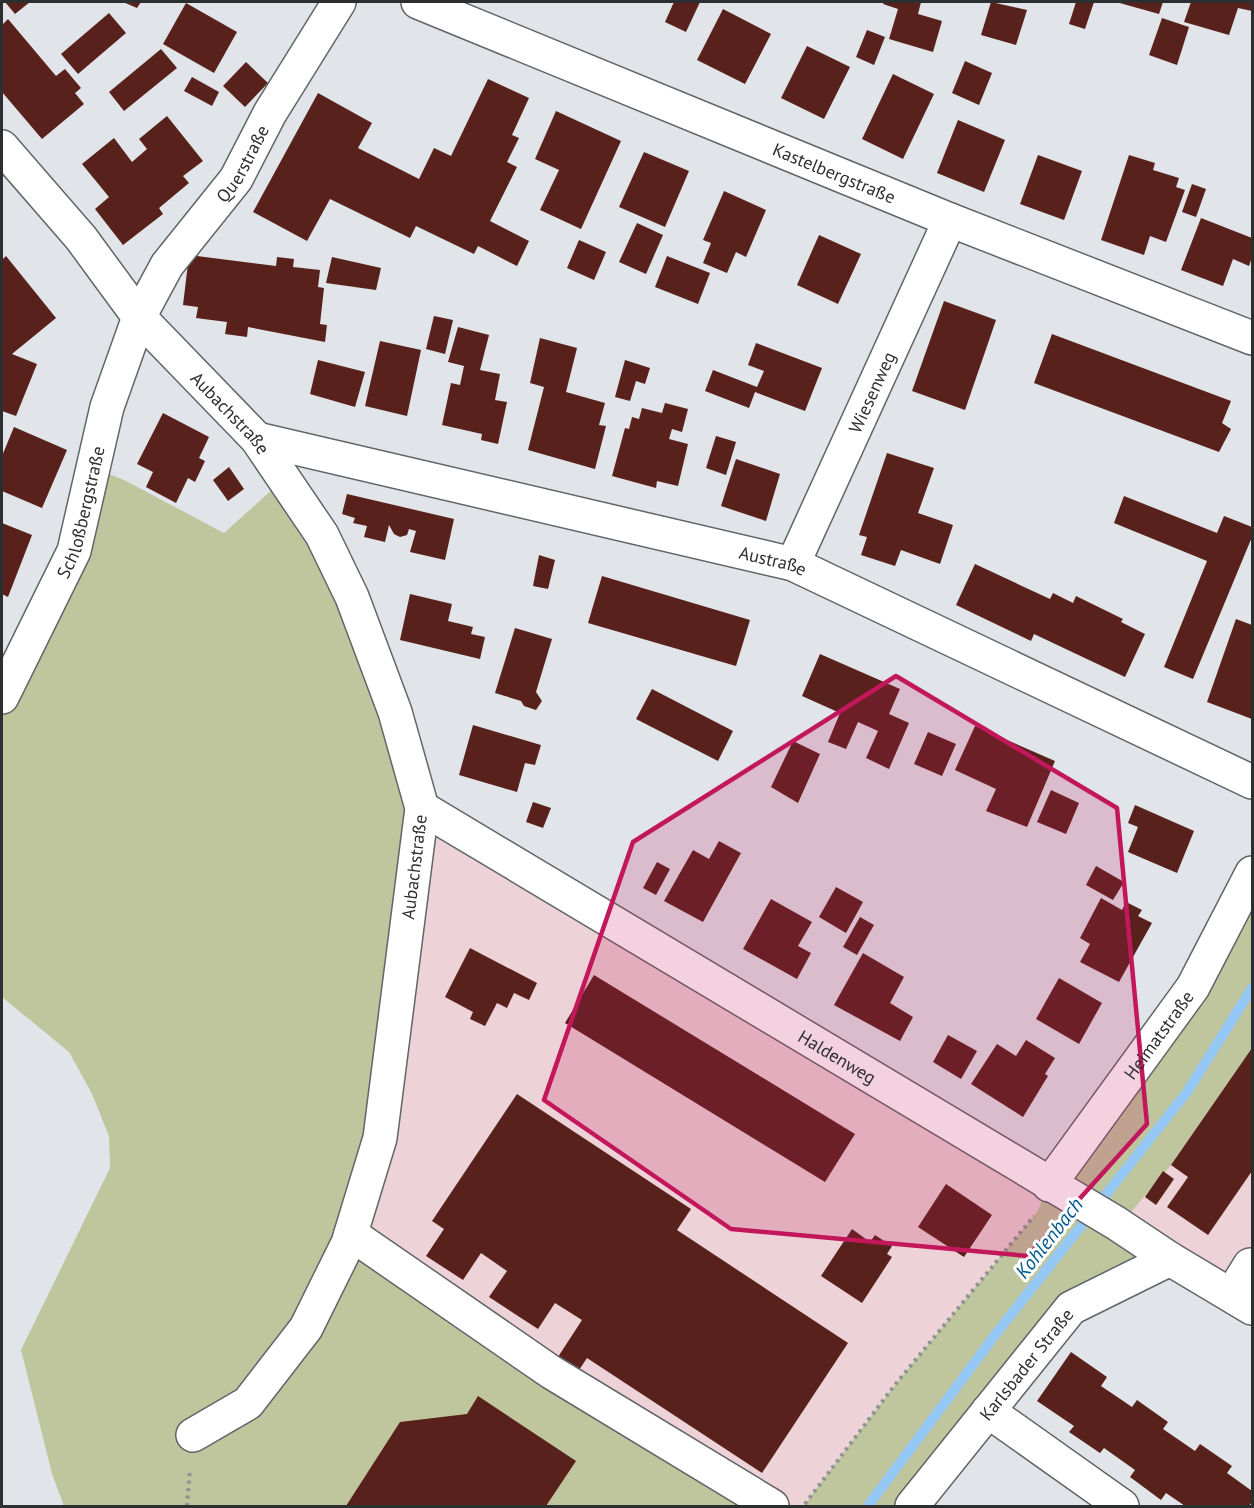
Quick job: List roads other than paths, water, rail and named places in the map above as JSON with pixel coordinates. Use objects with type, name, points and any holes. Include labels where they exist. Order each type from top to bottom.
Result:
[{"type":"street","name":"Querstraße","points":[[139,317],[167,265],[236,179],[270,113],[339,2]]},
{"type":"street","name":"Kastelbergstraße","points":[[418,2],[950,220],[1252,338]]},
{"type":"street","name":"Aubachstraße","points":[[2,147],[81,238],[139,317],[257,439],[322,535],[352,597],[395,712],[422,808],[380,1138],[351,1234],[306,1328],[248,1403],[193,1435]]},
{"type":"street","name":"Wiesenweg","points":[[794,564],[950,220]]},
{"type":"street","name":"Schloßbergstraße","points":[[2,697],[74,551],[107,407],[139,317]]},
{"type":"street","name":"Austraße","points":[[257,439],[794,564],[1252,782]]},
{"type":"street","name":"Haldenweg","points":[[422,808],[1116,1223],[1170,1259],[1242,1301]]},
{"type":"street","name":"Heimatstraße","points":[[1055,1188],[1193,987],[1252,873]]},
{"type":"street","points":[[351,1234],[551,1372],[772,1506]]},
{"type":"street","name":"Karlsbader Straße","points":[[912,1506],[1071,1308],[1170,1259]]},
{"type":"street","points":[[1242,1301],[1250,1265]]},
{"type":"street","points":[[988,1411],[1122,1506]]},
{"type":"waterway","name":"Kohlenbach","points":[[868,1506],[998,1331],[1187,1092],[1252,988]]}]
